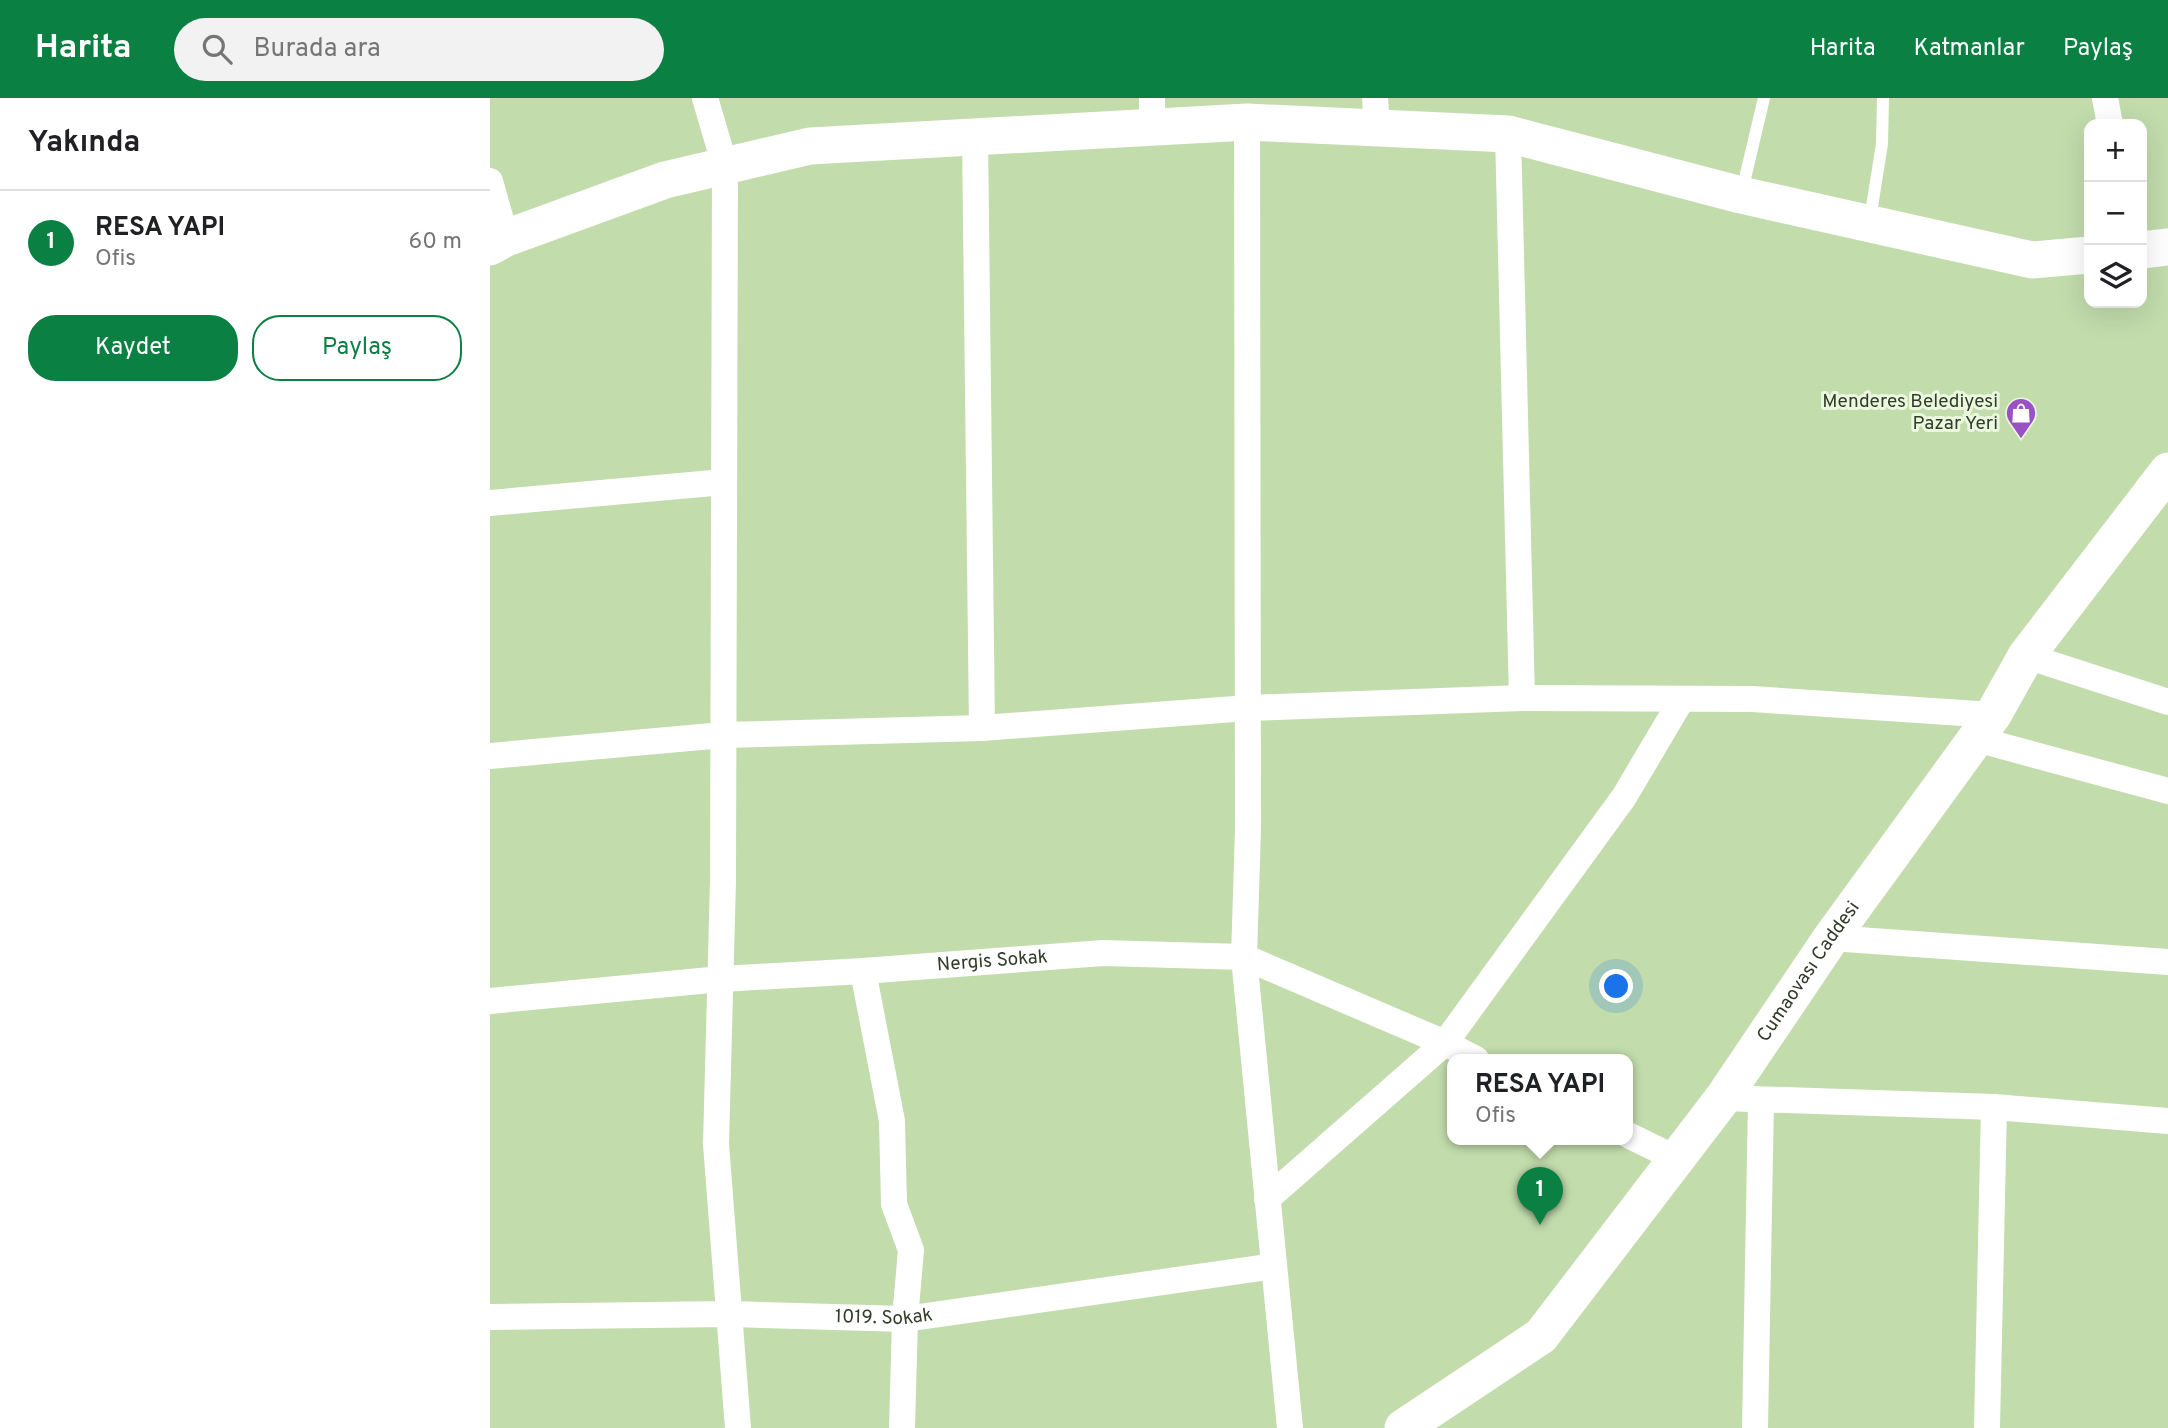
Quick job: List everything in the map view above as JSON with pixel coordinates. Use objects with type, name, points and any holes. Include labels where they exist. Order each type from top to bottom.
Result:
[{"type":"street","points":[[705,98],[725,166],[723,735],[716,1144],[738,1428]]},
{"type":"street","points":[[2105,98],[2109,119]]},
{"type":"street","points":[[490,181],[498,242],[665,180],[810,146],[975,136],[1152,112],[1247,122],[1376,113],[1508,134],[1741,195],[2032,260],[2084,255]]},
{"type":"street","points":[[1247,122],[1248,829],[1244,957],[1290,1428]]},
{"type":"street","points":[[1508,134],[1522,698]]},
{"type":"street","points":[[975,136],[982,728]]},
{"type":"street","points":[[2147,249],[2168,247]]},
{"type":"street","name":"Cumaovası Caddesi","points":[[1403,1428],[1541,1336],[1723,1098],[1831,938],[1984,727],[2026,656],[2168,471]]},
{"type":"street","points":[[490,503],[724,482]]},
{"type":"street","points":[[2026,656],[2168,702]]},
{"type":"street","points":[[490,756],[723,735],[982,728],[1248,708],[1522,698],[1752,699],[1984,727],[2168,791]]},
{"type":"street","points":[[1267,1199],[1446,1043],[1624,797],[1682,699]]},
{"type":"street","points":[[1831,938],[2168,962]]},
{"type":"street","name":"Nergis Sokak","points":[[490,1001],[720,979],[1103,953],[1244,957],[1467,1054]]},
{"type":"street","points":[[863,971],[891,1121],[894,1204],[911,1250],[905,1319],[902,1428]]},
{"type":"street","points":[[1723,1098],[1994,1107],[2168,1121]]},
{"type":"street","points":[[1755,1428],[1761,1101]]},
{"type":"street","points":[[1987,1428],[1994,1107]]},
{"type":"street","points":[[1633,1138],[1677,1160]]},
{"type":"street","name":"1019. Sokak","points":[[490,1317],[729,1314],[905,1319],[1274,1266]]},
{"type":"lane","points":[[1741,195],[1764,98]]},
{"type":"lane","points":[[1869,223],[1882,144],[1884,98]]},
{"type":"place","name":"Menderes Belediyesi Pazar Yeri","points":[[2021,440]]},
{"type":"place","name":"RESA YAPI","points":[[1540,1225]]}]
